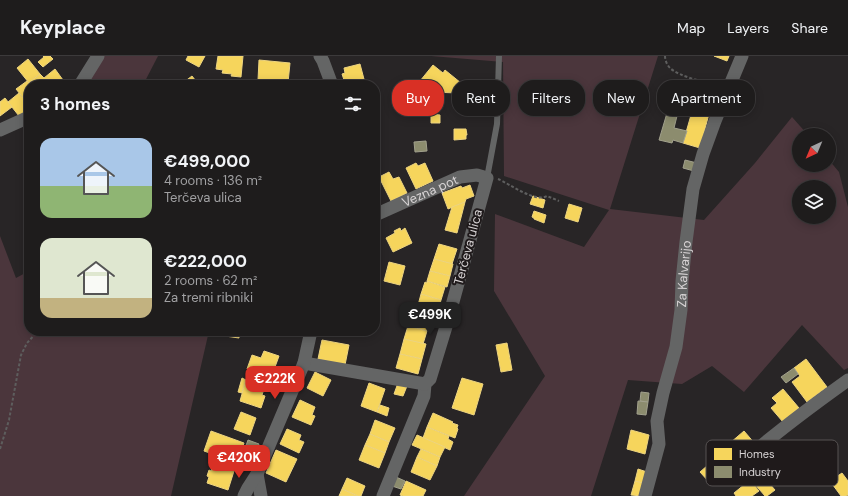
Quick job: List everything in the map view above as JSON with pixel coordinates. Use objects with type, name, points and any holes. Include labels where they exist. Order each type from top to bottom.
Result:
[{"type":"street","points":[[83,80],[98,56]]},
{"type":"street","points":[[320,56],[324,61],[328,80]]},
{"type":"street","name":"Za Kalvarijo","points":[[732,80],[742,56]]},
{"type":"street","name":"Za Kalvarijo","points":[[645,496],[659,444],[657,421],[676,347],[681,310],[686,242],[694,189],[703,154],[717,116]]},
{"type":"street","points":[[0,130],[24,119]]},
{"type":"street","name":"Vezna pot","points":[[380,213],[460,177],[477,175],[487,178]]},
{"type":"street","name":"Terčeva ulica","points":[[383,496],[424,396],[425,384],[430,379],[448,320],[487,178]]},
{"type":"street","points":[[244,496],[257,474],[304,363],[310,336]]},
{"type":"street","points":[[304,363],[425,384]]},
{"type":"street","points":[[768,440],[808,408],[848,380]]},
{"type":"street","points":[[257,474],[261,496]]},
{"type":"lane","points":[[487,178],[497,124],[499,56]]},
{"type":"path","points":[[666,56],[665,59],[668,67],[679,74],[697,80]]},
{"type":"path","points":[[487,178],[499,180],[526,194],[541,198],[547,196],[560,201]]},
{"type":"path","points":[[0,449],[9,420],[22,355],[27,343],[33,336]]},
{"type":"shaded area","points":[[91,56],[158,56],[146,80],[88,80]]},
{"type":"shaded area","points":[[431,56],[658,56],[649,85],[649,80],[593,80],[593,116],[639,116],[610,209],[704,220],[755,163],[792,117],[802,128],[792,128],[792,172],[836,172],[836,168],[839,172],[848,207],[848,368],[844,370],[802,325],[744,392],[712,366],[682,384],[628,380],[591,496],[464,496],[545,376],[494,291],[495,214],[584,247],[609,210],[504,176],[503,116],[510,116],[510,80],[503,80],[503,62]]},
{"type":"shaded area","points":[[0,236],[16,278],[24,274],[24,336],[208,336],[171,496],[0,496]]},
{"type":"building: Homes","points":[[43,56],[50,56],[53,59],[43,67],[38,62],[44,57]]},
{"type":"building: Homes","points":[[188,56],[205,56],[199,67],[186,60]]},
{"type":"building: Homes","points":[[218,56],[243,56],[241,77],[231,76],[232,74],[222,73],[223,70],[216,69]]},
{"type":"building: Homes","points":[[714,56],[729,56],[727,61]]},
{"type":"building: Homes","points":[[28,59],[40,74],[33,80],[27,80],[17,68]]},
{"type":"building: Homes","points":[[259,60],[290,63],[288,80],[258,80]]},
{"type":"building: Homes","points":[[360,64],[364,80],[344,80],[342,74],[345,73],[344,68]]},
{"type":"building: Homes","points":[[433,65],[443,73],[445,70],[457,80],[452,80],[452,93],[444,92],[444,80],[421,80]]},
{"type":"building: Homes","points":[[55,69],[63,80],[32,80],[40,74],[44,78]]},
{"type":"building: Homes","points":[[192,76],[195,80],[187,80]]},
{"type":"building: Homes","points":[[24,83],[24,99],[16,89]]},
{"type":"building: Homes","points":[[19,93],[24,99],[24,112],[19,116],[8,102]]},
{"type":"building: Homes","points":[[5,98],[12,107],[0,116],[0,102]]},
{"type":"building: Homes","points":[[431,116],[440,116],[440,123],[431,123]]},
{"type":"building: Homes","points":[[691,116],[708,116],[700,148],[683,143]]},
{"type":"building: Homes","points":[[454,129],[466,129],[466,139],[454,140]]},
{"type":"building: Homes","points":[[416,163],[418,166],[425,163],[433,181],[416,189],[406,168]]},
{"type":"building: Homes","points":[[389,172],[393,179],[399,177],[407,193],[391,201],[380,176]]},
{"type":"building: Homes","points":[[470,185],[474,196],[466,199],[465,202],[448,209],[442,193],[461,186],[462,188]]},
{"type":"building: Homes","points":[[533,196],[545,200],[543,208],[530,204]]},
{"type":"building: Homes","points":[[465,202],[457,233],[445,230],[452,207]]},
{"type":"building: Homes","points":[[569,204],[582,208],[578,222],[565,218]]},
{"type":"building: Homes","points":[[534,211],[546,215],[544,223],[532,217]]},
{"type":"building: Homes","points":[[400,228],[401,231],[405,228],[412,243],[393,252],[386,238]]},
{"type":"building: Homes","points":[[439,244],[457,249],[452,264],[434,259]]},
{"type":"building: Homes","points":[[434,259],[453,264],[450,276],[430,271]]},
{"type":"building: Homes","points":[[389,262],[405,266],[400,285],[384,281]]},
{"type":"building: Homes","points":[[430,271],[450,276],[447,287],[427,281]]},
{"type":"building: Homes","points":[[427,281],[445,287],[441,300],[421,294],[425,282],[427,283]]},
{"type":"building: Homes","points":[[421,294],[441,300],[437,315],[417,309]]},
{"type":"building: Homes","points":[[412,312],[431,317],[427,331],[408,326]]},
{"type":"building: Homes","points":[[408,326],[427,331],[423,344],[404,339]]},
{"type":"building: Homes","points":[[225,336],[239,336],[239,338]]},
{"type":"building: Homes","points":[[404,339],[426,344],[422,359],[400,354]]},
{"type":"building: Homes","points":[[322,340],[349,345],[345,365],[318,359]]},
{"type":"building: Homes","points":[[507,343],[512,370],[501,372],[496,345]]},
{"type":"building: Homes","points":[[264,351],[279,356],[271,378],[247,369],[252,355],[261,358]]},
{"type":"building: Homes","points":[[400,354],[422,359],[418,374],[396,368]]},
{"type":"building: Homes","points":[[806,359],[827,387],[807,402],[792,382],[800,376],[794,368]]},
{"type":"building: Homes","points":[[315,372],[331,380],[323,396],[307,388]]},
{"type":"building: Homes","points":[[242,378],[246,380],[242,393],[238,392]]},
{"type":"building: Homes","points":[[462,378],[483,384],[474,415],[452,408]]},
{"type":"building: Homes","points":[[246,380],[265,386],[262,395],[265,396],[261,408],[240,401]]},
{"type":"building: Homes","points":[[369,383],[385,389],[377,412],[361,406]]},
{"type":"building: Homes","points":[[398,383],[407,386],[403,396],[394,394]]},
{"type":"building: Homes","points":[[783,389],[799,408],[783,422],[771,408],[777,403],[772,398]]},
{"type":"building: Homes","points":[[300,400],[315,407],[312,415],[315,416],[311,425],[292,417]]},
{"type":"building: Homes","points":[[380,405],[389,408],[387,416],[377,412]]},
{"type":"building: Homes","points":[[241,412],[256,418],[250,435],[234,429]]},
{"type":"building: Homes","points":[[433,413],[458,425],[455,438],[427,427]]},
{"type":"building: Homes","points":[[375,420],[395,428],[389,442],[370,434]]},
{"type":"building: Homes","points":[[427,427],[449,436],[448,439],[453,442],[450,450],[423,438]]},
{"type":"building: Homes","points":[[287,429],[301,435],[299,440],[304,442],[299,453],[280,444]]},
{"type":"building: Homes","points":[[631,430],[649,435],[645,454],[627,449]]},
{"type":"building: Homes","points":[[211,431],[244,443],[238,461],[216,453],[215,455],[204,451]]},
{"type":"building: Homes","points":[[744,431],[752,440],[734,440]]},
{"type":"building: Homes","points":[[370,434],[389,442],[385,453],[365,445]]},
{"type":"building: Homes","points":[[417,435],[445,447],[440,457],[412,445]]},
{"type":"building: Homes","points":[[365,445],[385,453],[379,468],[359,460]]},
{"type":"building: Homes","points":[[421,449],[440,457],[437,466],[417,457]]},
{"type":"building: Homes","points":[[276,450],[297,459],[286,482],[266,473]]},
{"type":"building: Homes","points":[[417,457],[437,466],[430,480],[411,472]]},
{"type":"building: Homes","points":[[213,464],[234,471],[228,490],[207,483],[209,477],[207,476],[209,470],[211,471]]},
{"type":"building: Homes","points":[[706,467],[706,479],[700,472]]},
{"type":"building: Homes","points":[[638,469],[647,472],[646,484],[635,481]]},
{"type":"building: Homes","points":[[842,473],[848,481],[848,495],[846,496],[841,496],[834,486],[838,486],[838,476]]},
{"type":"building: Homes","points":[[347,478],[365,486],[361,496],[342,489]]},
{"type":"building: Homes","points":[[406,481],[426,490],[423,496],[400,495]]},
{"type":"building: Homes","points":[[635,481],[646,484],[642,496],[631,495]]},
{"type":"building: Homes","points":[[743,486],[755,486],[759,491],[752,496],[736,496],[734,493]]},
{"type":"building: Homes","points":[[756,486],[772,486],[775,490],[765,496]]},
{"type":"building: Homes","points":[[342,489],[358,496],[339,496]]},
{"type":"building: Industry","points":[[666,116],[677,116],[674,128],[687,131],[683,143],[673,140],[672,143],[659,140]]},
{"type":"building: Industry","points":[[426,141],[427,151],[415,152],[414,142]]},
{"type":"building: Industry","points":[[685,160],[697,163],[694,171],[683,168]]},
{"type":"building: Industry","points":[[794,368],[798,374],[786,383],[781,377]]},
{"type":"building: Industry","points":[[641,392],[649,393],[648,402],[640,401]]},
{"type":"building: Industry","points":[[638,401],[648,402],[646,415],[637,414]]},
{"type":"building: Industry","points":[[248,440],[259,444],[255,454],[244,451]]},
{"type":"building: Industry","points":[[396,477],[405,481],[401,489],[392,486]]}]
